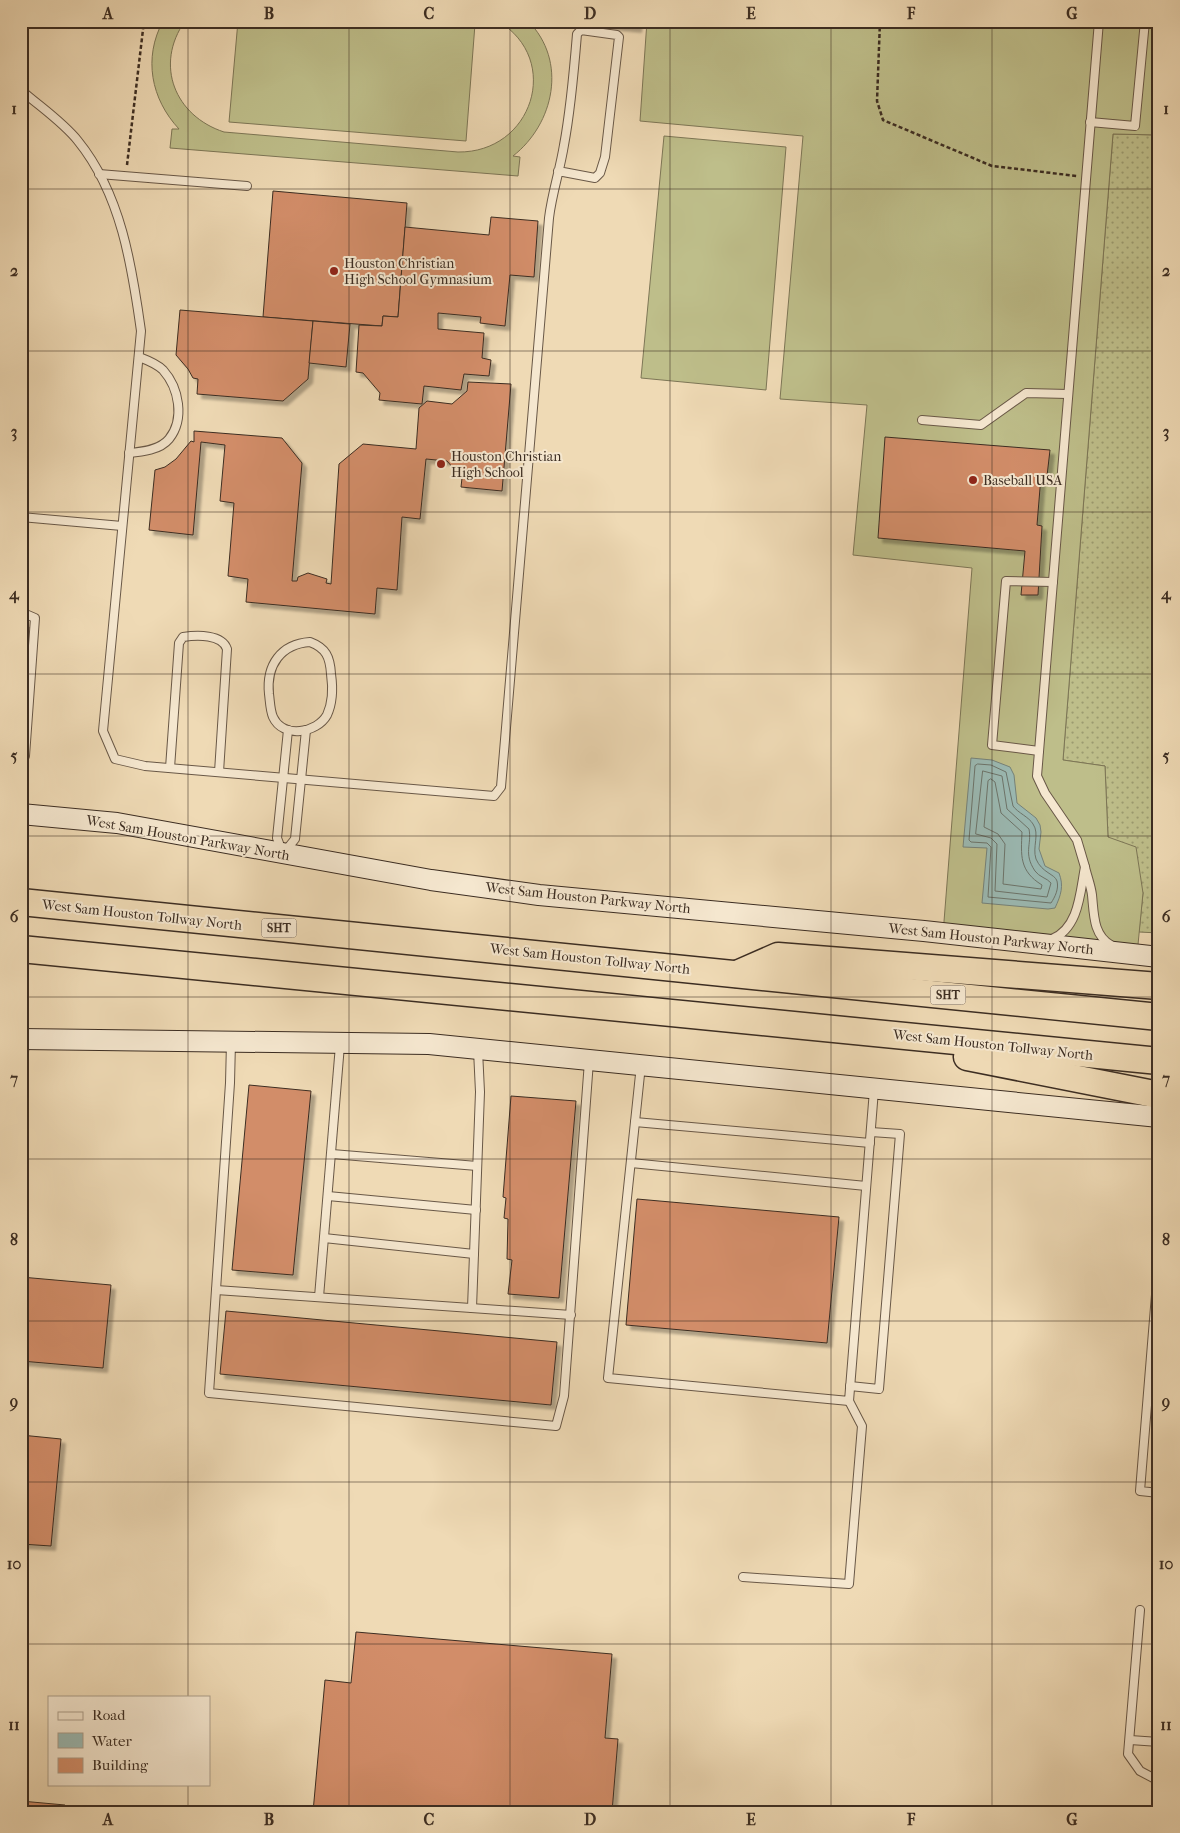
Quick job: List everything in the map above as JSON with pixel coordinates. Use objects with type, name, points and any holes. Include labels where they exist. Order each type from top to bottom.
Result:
[{"type":"highway","name":"West Sam Houston Tollway North","points":[[21,902],[1159,1017]]},
{"type":"highway","name":"West Sam Houston Tollway North","points":[[21,949],[1159,1061]]},
{"type":"highway","points":[[737,974],[778,956],[1159,986]]},
{"type":"highway","points":[[812,1027],[1159,1095]]},
{"type":"main road","name":"West Sam Houston Parkway North","points":[[21,814],[117,823],[431,880],[539,895],[1040,944],[1159,958]]},
{"type":"main road","points":[[23,1040],[429,1044],[1159,1117]]},
{"type":"lane","points":[[1099,21],[1037,776],[1045,793],[1077,840],[1092,893],[1094,923],[1104,941],[1126,954]]},
{"type":"lane","points":[[1090,122],[1135,126],[1145,21]]},
{"type":"lane","points":[[21,90],[78,141],[111,194],[134,284],[141,331],[103,731],[115,759],[145,766],[494,796],[501,787],[548,218],[573,90],[577,34],[581,30],[616,35],[619,37],[605,157],[600,173],[594,178],[558,171]]},
{"type":"lane","points":[[99,174],[247,186]]},
{"type":"lane","points":[[129,453],[143,452],[159,447],[169,439],[176,425],[179,403],[174,385],[162,369],[139,357]]},
{"type":"lane","points":[[922,420],[981,425],[1026,393],[1068,394]]},
{"type":"lane","points":[[21,517],[122,526]]},
{"type":"lane","points":[[1039,751],[992,745],[1006,581],[1053,582]]},
{"type":"lane","points":[[21,612],[35,618],[24,713],[24,756],[21,756]]},
{"type":"lane","points":[[170,768],[179,643],[183,637],[189,636],[220,639],[225,642],[227,649],[219,772]]},
{"type":"lane","points":[[310,642],[327,652],[332,685],[331,703],[326,716],[315,727],[306,730],[288,730],[273,717],[268,692],[270,674],[275,659],[285,648],[299,643],[310,642]]},
{"type":"lane","points":[[283,854],[277,838],[288,730]]},
{"type":"lane","points":[[283,854],[295,839],[306,730]]},
{"type":"lane","points":[[1040,944],[1061,936],[1073,920],[1085,868]]},
{"type":"lane","points":[[21,1087],[23,1040]]},
{"type":"lane","points":[[231,1042],[208,1393],[556,1426],[564,1396],[589,1060]]},
{"type":"lane","points":[[319,1297],[340,1043]]},
{"type":"lane","points":[[472,1308],[480,1092],[478,1049]]},
{"type":"lane","points":[[641,1065],[608,1378],[849,1401]]},
{"type":"lane","points":[[743,1577],[849,1584],[862,1426],[849,1401],[874,1089]]},
{"type":"lane","points":[[635,1122],[870,1143]]},
{"type":"lane","points":[[850,1386],[879,1389],[900,1134],[871,1132]]},
{"type":"lane","points":[[332,1154],[477,1166]]},
{"type":"lane","points":[[631,1163],[866,1186]]},
{"type":"lane","points":[[328,1196],[476,1210]]},
{"type":"lane","points":[[324,1238],[474,1254]]},
{"type":"lane","points":[[1159,1258],[1140,1491],[1159,1493]]},
{"type":"lane","points":[[216,1290],[571,1315]]},
{"type":"lane","points":[[1140,1610],[1128,1754],[1140,1771],[1159,1781]]},
{"type":"lane","points":[[1130,1740],[1159,1742]]},
{"type":"path","points":[[126,176],[144,21]]},
{"type":"path","points":[[880,21],[877,101],[883,120],[992,166],[1086,176]]},
{"type":"green space","points":[[163,21],[185,21],[176,38],[171,55],[174,87],[182,101],[193,114],[207,124],[224,132],[458,152],[484,148],[505,137],[520,121],[530,102],[533,80],[530,58],[518,38],[498,21],[528,21],[541,37],[548,54],[552,73],[551,92],[546,110],[538,127],[527,143],[513,156],[520,157],[518,176],[170,148],[172,129],[179,129],[169,117],[156,91],[152,64],[153,49]]},
{"type":"green space","points":[[238,21],[448,21],[475,24],[466,141],[229,122]]},
{"type":"green space","name":"Baseball USA","points":[[647,21],[1159,21],[1159,135],[1113,134],[1063,760],[1105,766],[1108,837],[1136,847],[1143,893],[1137,955],[943,934],[972,568],[853,555],[867,405],[780,399],[803,136],[640,121]]},
{"type":"green space","points":[[1113,134],[1159,135],[1159,933],[1139,932],[1143,893],[1108,837],[1105,766],[1063,760]]},
{"type":"green space","points":[[664,136],[786,147],[766,390],[641,378]]},
{"type":"water","points":[[971,758],[992,760],[1010,767],[1014,775],[1017,803],[1036,818],[1040,825],[1039,849],[1045,866],[1059,873],[1061,878],[1061,890],[1055,908],[982,903],[987,848],[963,847]]},
{"type":"building","points":[[608,21],[638,21],[637,28],[608,25]]},
{"type":"building","name":"Houston Christian High School Gymnasium","points":[[273,191],[407,203],[398,317],[383,316],[382,326],[263,317]]},
{"type":"building","points":[[491,217],[538,221],[534,277],[510,275],[505,326],[480,323],[481,317],[438,313],[438,329],[484,333],[482,358],[491,360],[489,376],[464,374],[461,390],[424,386],[422,404],[379,400],[380,393],[363,373],[356,372],[359,325],[382,326],[383,316],[398,317],[405,227],[489,235]]},
{"type":"building","points":[[180,310],[313,321],[308,379],[283,401],[197,394],[198,379],[193,378],[176,355]]},
{"type":"building","name":"Houston Christian High School Gymnasium","points":[[313,321],[350,324],[346,367],[309,363]]},
{"type":"building","points":[[468,382],[511,384],[502,491],[461,487],[462,478],[447,461],[426,459],[420,519],[402,517],[397,590],[377,588],[375,614],[246,602],[248,579],[228,576],[234,503],[220,501],[225,445],[201,442],[193,535],[149,530],[155,470],[165,467],[176,459],[191,441],[194,442],[194,431],[282,438],[302,463],[292,581],[297,581],[298,577],[308,573],[327,579],[326,583],[331,584],[339,464],[363,444],[416,449],[419,408],[427,401],[452,404],[467,391]]},
{"type":"building","points":[[885,437],[1050,450],[1047,476],[1041,476],[1037,525],[1042,526],[1038,595],[1021,595],[1025,551],[878,538]]},
{"type":"building","points":[[21,626],[29,627],[25,658],[22,658],[21,665]]},
{"type":"building","points":[[249,1085],[311,1091],[293,1275],[232,1270]]},
{"type":"building","points":[[511,1096],[576,1101],[559,1298],[508,1294],[512,1260],[507,1259],[508,1219],[504,1218],[506,1198],[503,1197]]},
{"type":"building","points":[[637,1199],[839,1217],[827,1343],[626,1325]]},
{"type":"building","points":[[21,1277],[111,1285],[103,1368],[21,1361]]},
{"type":"building","points":[[226,1311],[557,1342],[551,1405],[220,1374]]},
{"type":"building","points":[[21,1435],[61,1439],[51,1546],[21,1544]]},
{"type":"building","points":[[356,1632],[612,1654],[605,1738],[618,1739],[612,1812],[313,1812],[325,1680],[351,1683]]},
{"type":"building","points":[[21,1801],[65,1805],[65,1812],[21,1812]]},
{"type":"place","name":"Houston Christian High School Gymnasium","points":[[334,271]]},
{"type":"place","name":"Houston Christian High School","points":[[441,464]]},
{"type":"place","name":"Baseball USA","points":[[973,480]]}]
